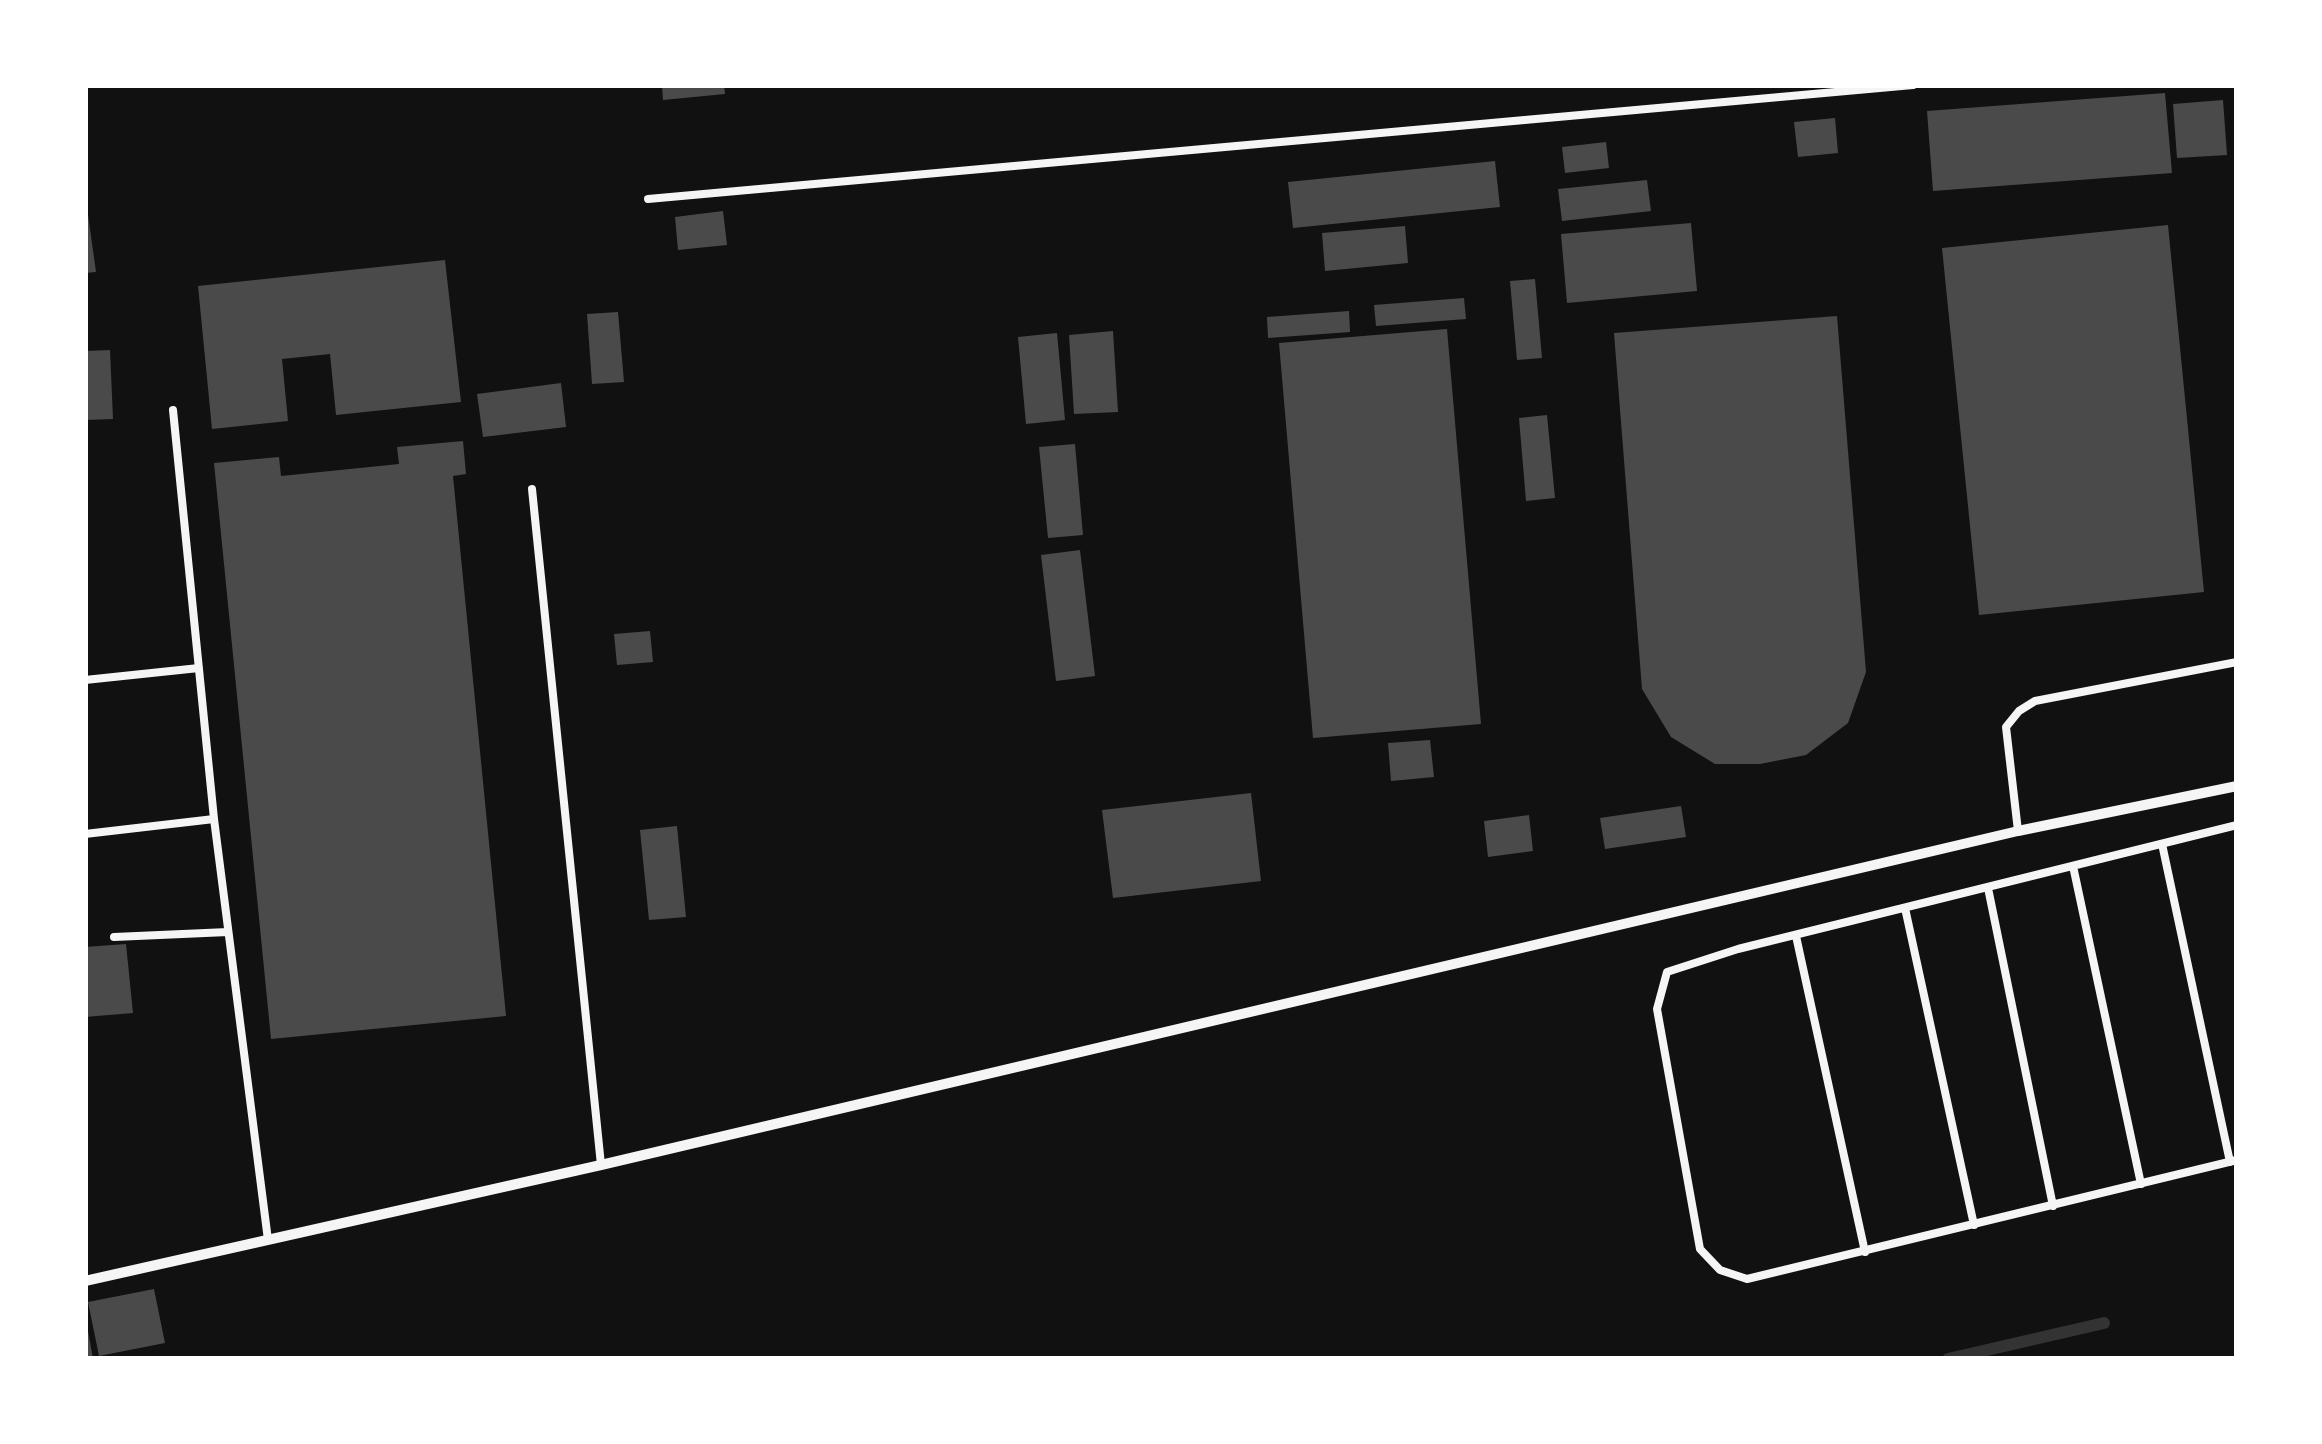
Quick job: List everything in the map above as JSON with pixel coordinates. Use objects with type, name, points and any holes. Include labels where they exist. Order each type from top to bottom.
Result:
[{"type":"street","points":[[85,1281],[601,1165],[2018,831],[2237,786]]},
{"type":"lane","points":[[648,199],[1913,85]]},
{"type":"lane","points":[[173,410],[214,819],[268,1240]]},
{"type":"lane","points":[[532,489],[601,1165]]},
{"type":"lane","points":[[2018,831],[2006,727],[2019,710],[2035,701],[2237,662]]},
{"type":"lane","points":[[85,680],[199,668]]},
{"type":"lane","points":[[85,834],[214,819]]},
{"type":"lane","points":[[2162,844],[2233,1161],[1747,1279],[1720,1270],[1700,1249],[1657,1009],[1666,972],[1905,908],[2162,844],[2237,826]]},
{"type":"lane","points":[[2073,866],[2142,1184]]},
{"type":"lane","points":[[1988,888],[2052,1206]]},
{"type":"lane","points":[[1905,908],[1974,1225]]},
{"type":"lane","points":[[114,937],[228,932]]},
{"type":"lane","points":[[1796,936],[1865,1252]]},
{"type":"building","points":[[662,85],[724,85],[725,94],[663,100]]},
{"type":"building","points":[[2165,93],[2172,173],[1933,191],[1927,111]]},
{"type":"building","points":[[2223,100],[2227,155],[2177,158],[2173,104]]},
{"type":"building","points":[[1835,118],[1838,153],[1798,157],[1794,122]]},
{"type":"building","points":[[1606,142],[1609,168],[1565,173],[1562,147]]},
{"type":"building","points":[[1495,161],[1500,207],[1293,228],[1288,182]]},
{"type":"building","points":[[1647,180],[1651,211],[1562,221],[1558,189]]},
{"type":"building","points":[[85,193],[96,272],[85,273]]},
{"type":"building","points":[[723,211],[727,245],[678,250],[675,217]]},
{"type":"building","points":[[1691,223],[1697,291],[1567,303],[1561,234]]},
{"type":"building","points":[[2168,225],[2204,592],[1979,615],[1942,248]]},
{"type":"building","points":[[1405,226],[1408,263],[1325,271],[1322,233]]},
{"type":"building","points":[[445,260],[461,402],[336,415],[330,354],[282,359],[288,421],[212,429],[198,286]]},
{"type":"building","points":[[1535,279],[1542,358],[1517,360],[1510,281]]},
{"type":"building","points":[[1464,298],[1466,319],[1376,326],[1374,305]]},
{"type":"building","points":[[1349,311],[1350,332],[1268,338],[1267,317]]},
{"type":"building","points":[[618,312],[624,382],[592,384],[587,314]]},
{"type":"building","points":[[1837,316],[1866,672],[1848,723],[1806,755],[1760,764],[1715,764],[1671,737],[1642,689],[1614,333]]},
{"type":"building","points":[[1447,329],[1481,724],[1313,738],[1279,343]]},
{"type":"building","points":[[1113,331],[1118,412],[1074,414],[1069,335]]},
{"type":"building","points":[[1057,333],[1065,420],[1026,424],[1018,337]]},
{"type":"building","points":[[110,350],[113,419],[85,420],[85,351]]},
{"type":"building","points":[[561,383],[566,427],[483,437],[477,394]]},
{"type":"building","points":[[1547,415],[1555,498],[1526,501],[1519,418]]},
{"type":"building","points":[[463,441],[466,474],[453,476],[506,1016],[271,1039],[214,463],[279,457],[281,476],[399,464],[397,447]]},
{"type":"building","points":[[1075,444],[1083,535],[1048,538],[1039,447]]},
{"type":"building","points":[[1080,550],[1095,676],[1056,681],[1041,555]]},
{"type":"building","points":[[650,631],[653,662],[617,665],[614,634]]},
{"type":"building","points":[[1430,740],[1434,777],[1391,781],[1388,743]]},
{"type":"building","points":[[1251,793],[1261,881],[1113,898],[1102,810]]},
{"type":"building","points":[[1681,806],[1686,837],[1605,849],[1600,818]]},
{"type":"building","points":[[1529,815],[1533,851],[1488,857],[1484,821]]},
{"type":"building","points":[[677,826],[686,917],[649,920],[640,830]]},
{"type":"building","points":[[126,944],[133,1013],[85,1017],[85,947]]},
{"type":"building","points":[[154,1289],[165,1343],[99,1356],[88,1302]]},
{"type":"building","points":[[87,1325],[93,1359],[85,1359]]},
{"type":"waterway","points":[[1948,1359],[2104,1323]]}]
